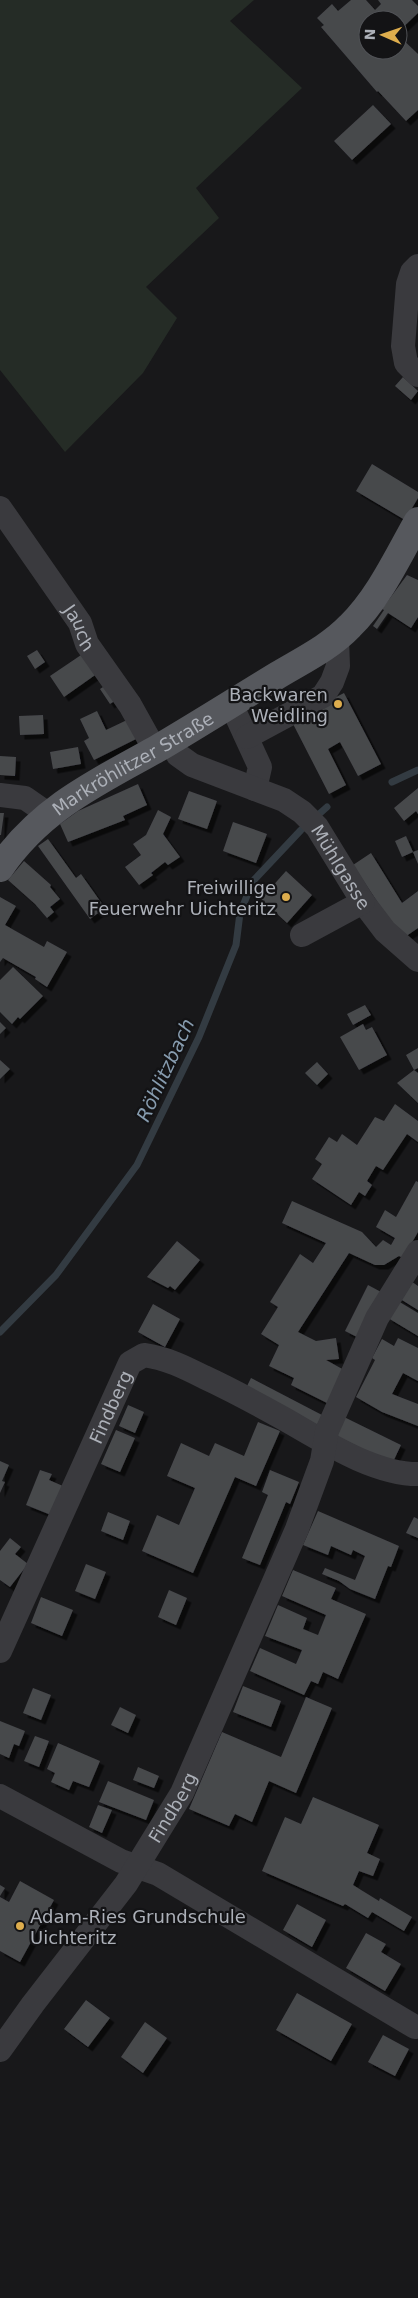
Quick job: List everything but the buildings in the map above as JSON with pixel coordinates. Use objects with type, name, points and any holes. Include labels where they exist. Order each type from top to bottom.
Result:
[{"type":"main road","name":"Markröhlitzer Straße","points":[[0,868],[15,846],[48,814],[109,774],[231,704],[337,638],[363,612],[418,521]]},
{"type":"street","points":[[418,266],[412,272],[408,284],[403,346],[406,363],[418,376]]},
{"type":"street","name":"Jauch","points":[[0,508],[80,623],[87,644],[130,705],[162,745]]},
{"type":"street","points":[[247,737],[323,696],[332,682],[338,666],[337,638]]},
{"type":"street","points":[[231,704],[260,767],[255,789]]},
{"type":"street","name":"Mühlgasse","points":[[162,745],[192,765],[284,800],[310,820],[363,902],[385,931],[418,960]]},
{"type":"street","points":[[0,794],[25,798],[48,814]]},
{"type":"street","points":[[302,935],[363,902]]},
{"type":"street","name":"Findberg","points":[[0,2050],[132,1875],[182,1793],[296,1529],[322,1461],[327,1431],[377,1318],[418,1252]]},
{"type":"street","name":"Findberg","points":[[0,1651],[130,1363],[144,1355],[168,1360],[241,1394],[325,1442]]},
{"type":"street","points":[[325,1442],[380,1467],[406,1474],[418,1474]]},
{"type":"street","points":[[0,1796],[121,1861],[132,1875],[158,1874],[415,2027]]},
{"type":"shaded area","points":[[0,0],[254,0],[230,21],[302,88],[196,188],[219,218],[146,287],[177,318],[143,373],[65,452],[0,370]]},
{"type":"waterway","name":"Röhlitzbach","points":[[392,782],[418,770]]},
{"type":"waterway","name":"Röhlitzbach","points":[[0,1332],[56,1275],[137,1165],[199,1037],[236,945],[240,913],[253,881],[301,830],[327,807]]},
{"type":"place","name":"Backwaren Weidling","points":[[338,704]]},
{"type":"place","name":"Freiwillige Feuerwehr Uichteritz","points":[[286,897]]},
{"type":"place","name":"Adam-Ries Grundschule Uichteritz","points":[[20,1926]]}]
